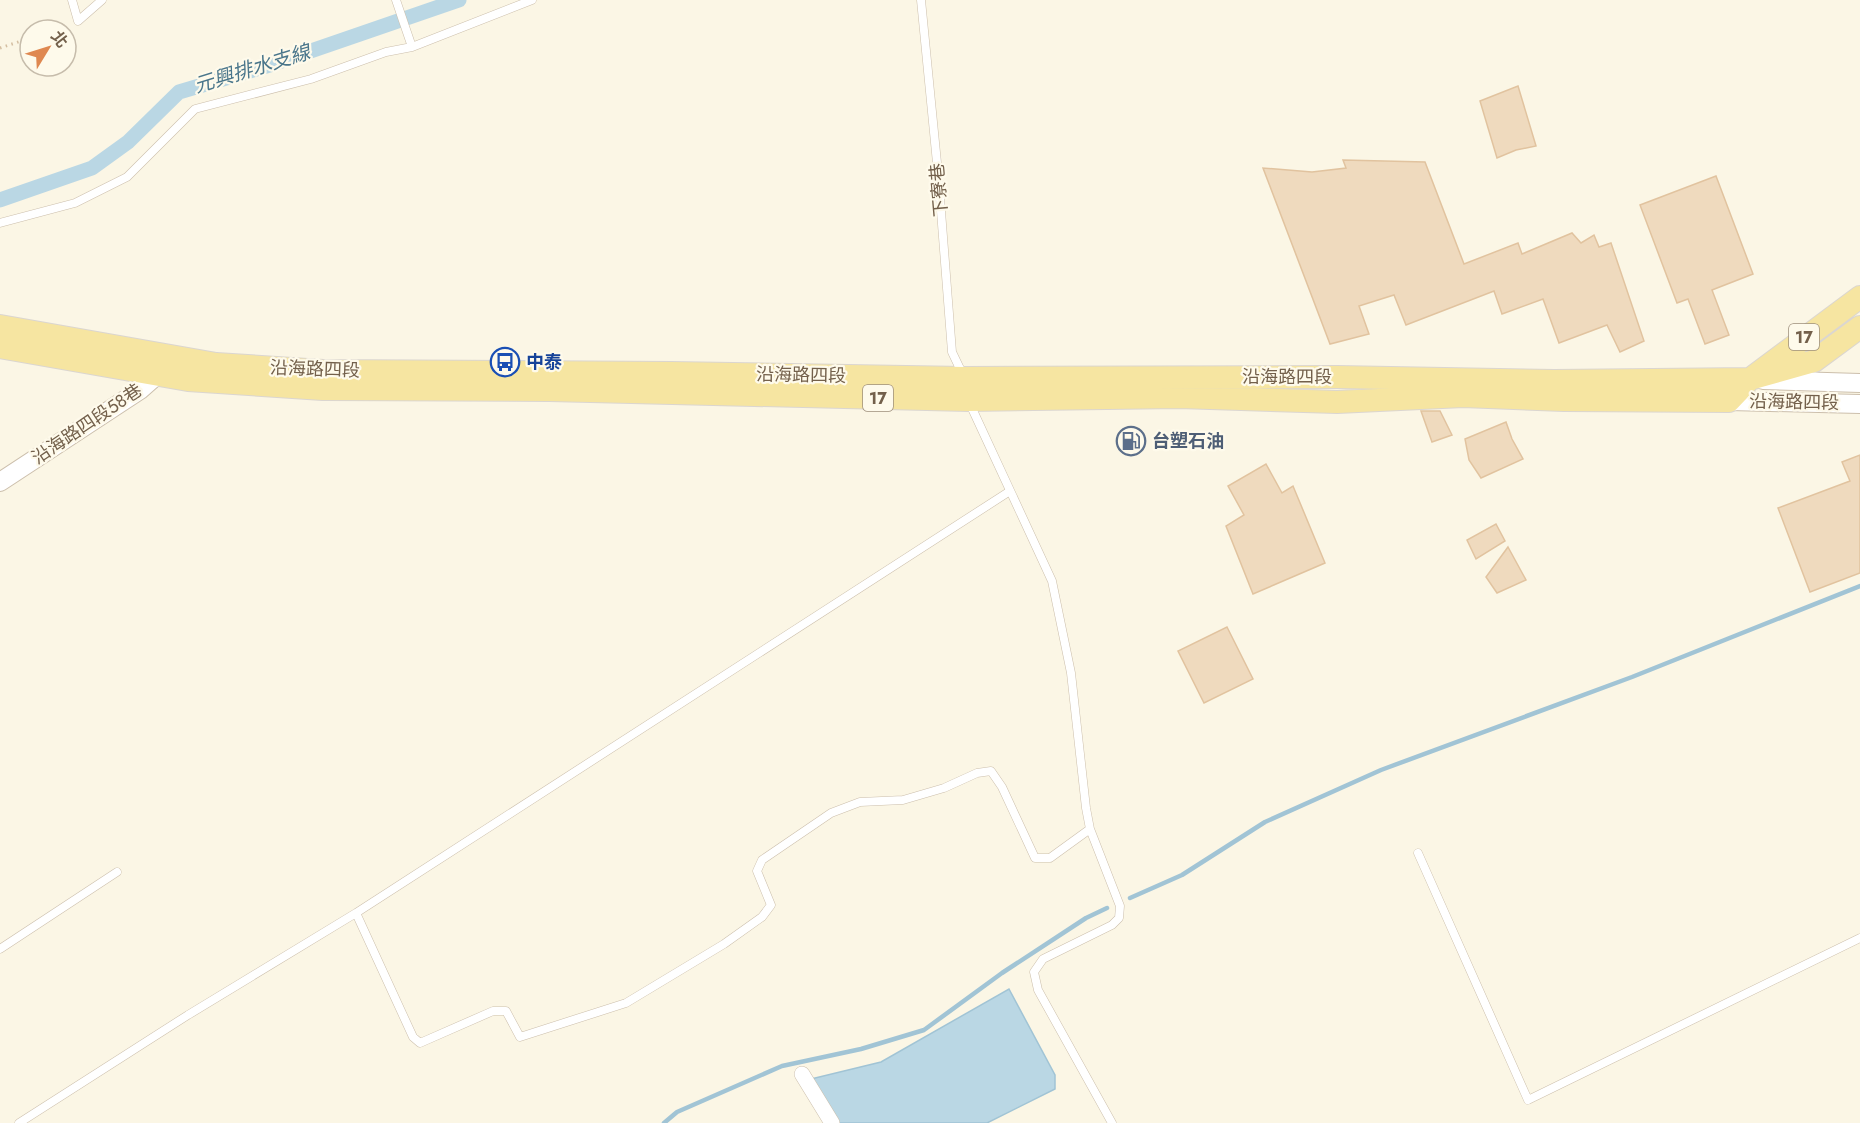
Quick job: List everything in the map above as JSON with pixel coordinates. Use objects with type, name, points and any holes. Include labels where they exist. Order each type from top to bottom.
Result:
[{"type":"main road","name":"17","points":[[1750,379],[1860,297]]},
{"type":"main road","name":"沿海路四段","points":[[0,326],[160,366]]},
{"type":"main road","name":"17","points":[[1750,379],[1814,361],[1860,327]]},
{"type":"main road","name":"沿海路四段","points":[[0,347],[160,366],[216,364],[505,381],[671,373],[966,389],[1337,402],[1463,396],[1564,400],[1729,401],[1750,379]]},
{"type":"main road","name":"沿海路四段","points":[[966,389],[1337,377],[1554,381],[1750,379]]},
{"type":"street","name":"沿海路四段58巷","points":[[0,482],[140,390],[160,366]]},
{"type":"street","name":"沿海路四段","points":[[1750,379],[1860,383]]},
{"type":"street","name":"沿海路四段","points":[[1729,401],[1860,404]]},
{"type":"street","points":[[802,1074],[832,1123]]},
{"type":"lane","points":[[72,0],[77,18]]},
{"type":"lane","points":[[78,21],[102,0]]},
{"type":"lane","points":[[396,0],[412,47]]},
{"type":"lane","points":[[0,223],[75,203],[127,177],[195,109],[311,79],[386,52],[412,47],[531,0]]},
{"type":"lane","name":"下寮巷","points":[[921,0],[952,352],[1010,491],[1052,581],[1071,674],[1090,829],[1120,906],[1119,918],[1112,925],[1042,959],[1034,972],[1038,990],[1112,1123]]},
{"type":"lane","points":[[19,1123],[188,1015],[356,913],[1010,491]]},
{"type":"lane","points":[[356,913],[413,1037],[420,1043],[493,1011],[506,1011],[520,1037],[626,1003],[724,944],[762,917],[771,905],[758,871],[762,860],[831,813],[860,802],[903,800],[944,788],[977,773],[991,771],[1002,787],[1035,858],[1050,858],[1090,829]]},
{"type":"lane","points":[[1418,853],[1528,1100],[1860,938]]},
{"type":"lane","points":[[0,949],[117,872]]},
{"type":"path","points":[[0,48],[18,42]]},
{"type":"water","points":[[1009,989],[1055,1075],[1055,1089],[987,1123],[835,1123],[811,1079],[881,1062]]},
{"type":"building","points":[[1518,86],[1536,146],[1516,150],[1497,158],[1480,101]]},
{"type":"building","points":[[1343,160],[1425,162],[1464,264],[1518,243],[1522,254],[1572,233],[1581,243],[1594,235],[1599,247],[1611,243],[1644,341],[1620,352],[1607,325],[1559,343],[1543,299],[1502,314],[1494,291],[1406,325],[1394,295],[1359,306],[1369,334],[1330,344],[1263,168],[1312,172],[1346,168]]},
{"type":"building","points":[[1716,176],[1753,274],[1712,290],[1729,335],[1705,344],[1688,299],[1677,303],[1640,205]]},
{"type":"building","points":[[1421,411],[1440,411],[1452,435],[1432,442]]},
{"type":"building","points":[[1506,422],[1523,459],[1481,478],[1469,460],[1465,439]]},
{"type":"building","points":[[1860,455],[1860,573],[1810,592],[1778,508],[1850,481],[1842,462]]},
{"type":"building","points":[[1266,464],[1282,493],[1293,486],[1325,563],[1253,594],[1226,526],[1244,515],[1228,486]]},
{"type":"building","points":[[1496,524],[1505,541],[1476,559],[1467,540]]},
{"type":"building","points":[[1508,547],[1526,580],[1497,593],[1486,577]]},
{"type":"building","points":[[1227,627],[1253,679],[1204,703],[1178,651]]},
{"type":"waterway","name":"元興排水支線","points":[[0,200],[92,168],[128,142],[179,92],[273,64],[459,0]]},
{"type":"waterway","points":[[1130,898],[1182,875],[1265,822],[1381,770],[1632,677],[1860,586]]},
{"type":"waterway","points":[[664,1123],[677,1112],[782,1066],[861,1049],[924,1030],[1002,973],[1086,918],[1107,908]]},
{"type":"place","name":"中泰","points":[[505,362]]},
{"type":"place","name":"台塑石油","points":[[1131,441]]}]
